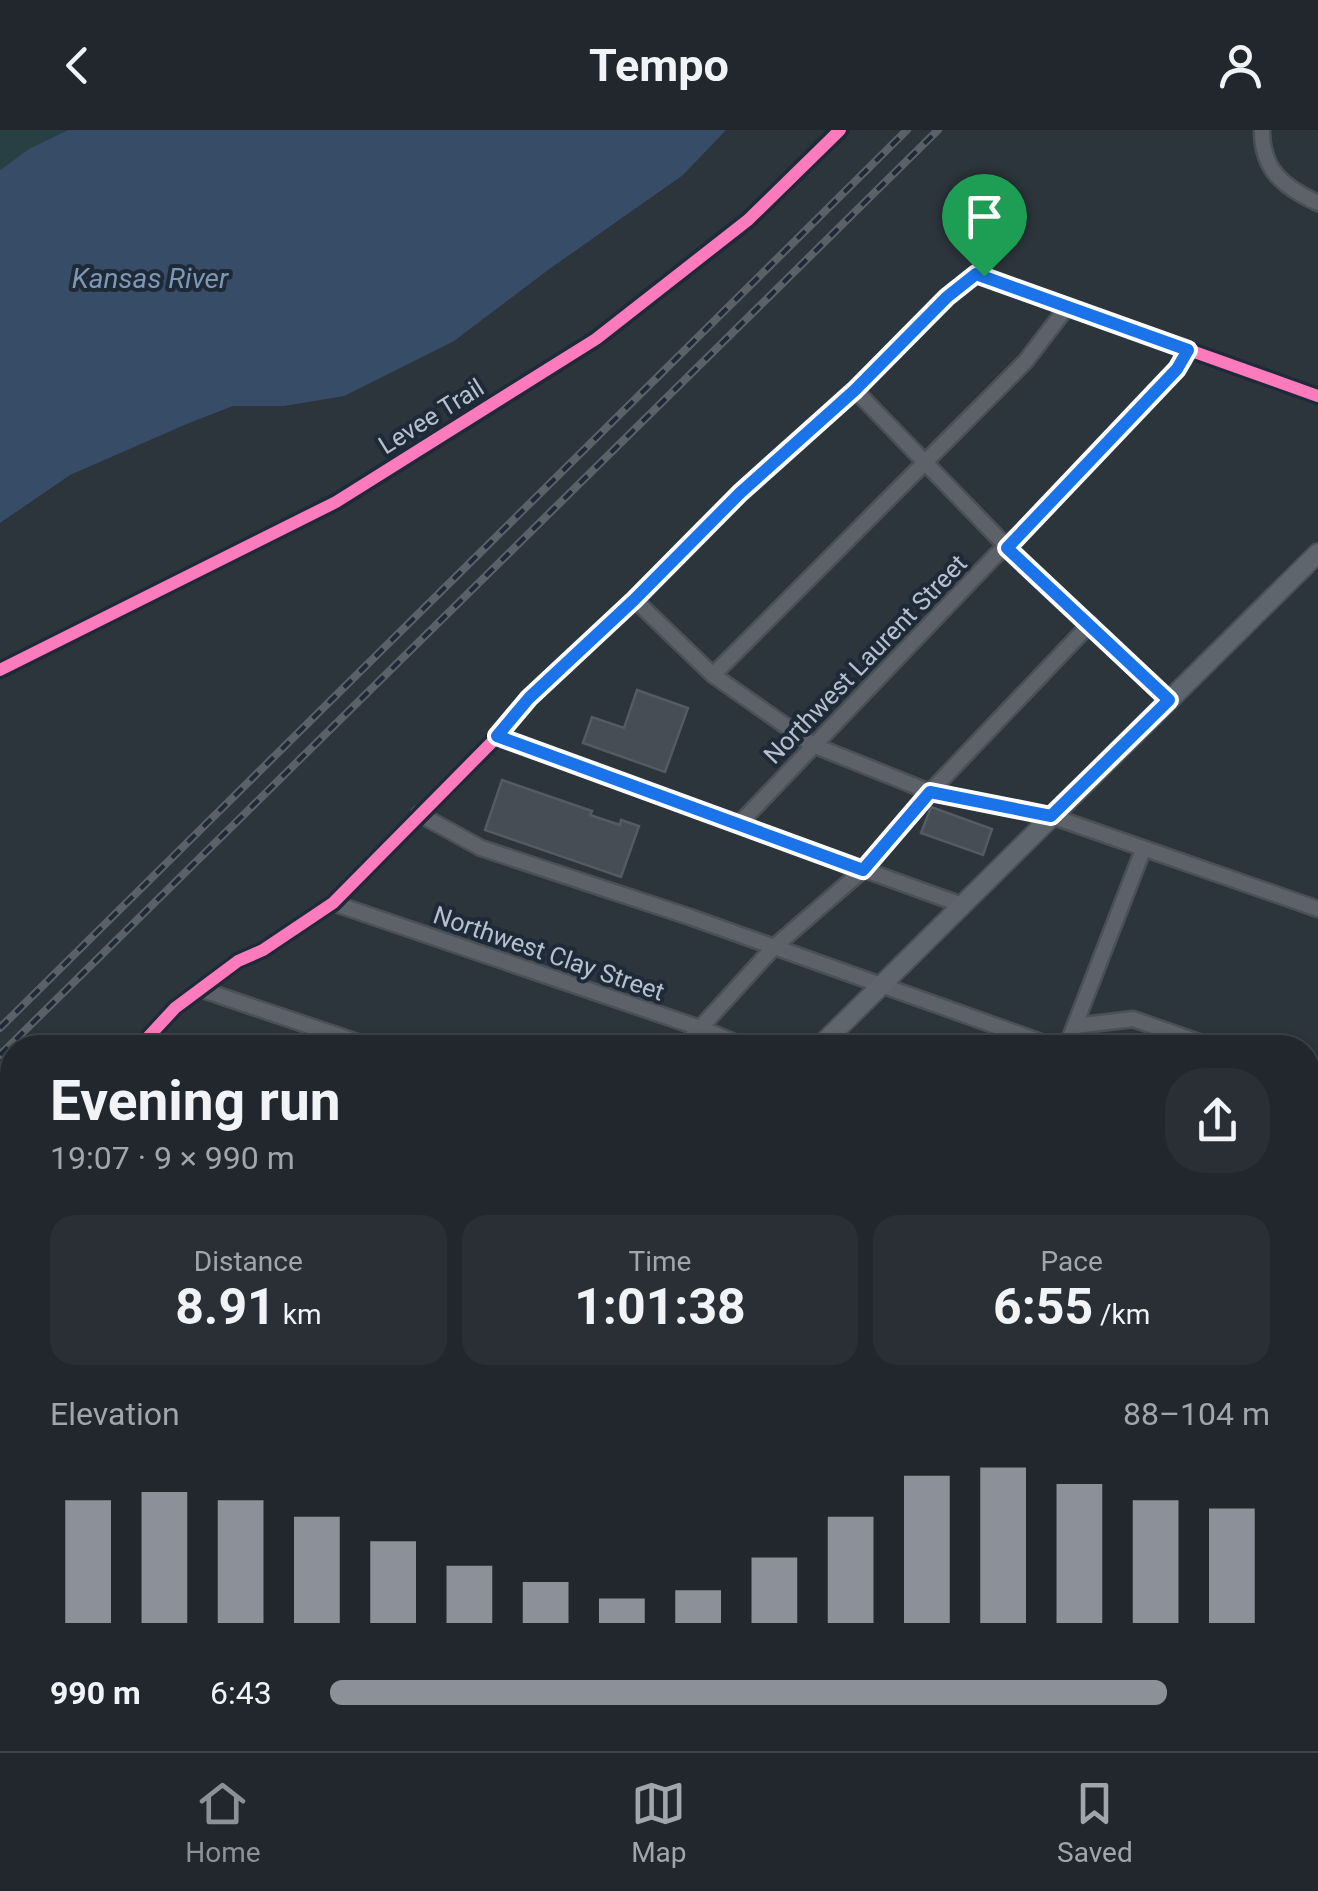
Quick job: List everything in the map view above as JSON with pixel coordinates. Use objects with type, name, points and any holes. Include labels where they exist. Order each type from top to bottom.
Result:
[{"type":"main road","points":[[831,1035],[1318,553]]},
{"type":"street","points":[[1262,130],[1262,148],[1271,172],[1284,186],[1318,203]]},
{"type":"street","points":[[150,1035],[175,1008],[238,961],[264,950],[333,903],[497,736],[529,698],[740,493],[976,274],[1318,396]]},
{"type":"street","points":[[713,676],[1025,362],[1068,306]]},
{"type":"street","name":"Northwest Laurent Street","points":[[738,825],[1177,369],[1188,350]]},
{"type":"street","points":[[855,390],[1007,548],[1169,700]]},
{"type":"street","points":[[634,600],[713,676],[813,745],[930,792],[1051,816],[1318,909]]},
{"type":"street","points":[[694,1035],[774,947],[863,870],[930,792],[1090,624]]},
{"type":"street","points":[[497,736],[962,905]]},
{"type":"street","points":[[419,814],[482,848],[1021,1035]]},
{"type":"street","points":[[1071,1035],[1143,850]]},
{"type":"street","name":"Northwest Clay Street","points":[[333,903],[717,1035]]},
{"type":"street","points":[[200,989],[336,1035]]},
{"type":"street","points":[[1074,1026],[1132,1019],[1178,1035]]},
{"type":"green space","points":[[0,130],[68,130],[29,149],[0,170]]},
{"type":"water","name":"Kansas River","points":[[68,130],[726,130],[683,175],[454,341],[344,396],[284,406],[233,406],[189,423],[70,475],[0,523],[0,170],[29,149]]},
{"type":"building","points":[[637,690],[688,708],[665,772],[583,743],[592,717],[624,728]]},
{"type":"building","points":[[502,780],[592,811],[590,815],[620,825],[621,820],[639,826],[621,877],[485,830]]},
{"type":"building","points":[[931,807],[992,829],[983,855],[921,833]]},
{"type":"railway","points":[[0,1028],[907,130]]},
{"type":"railway","points":[[20,1035],[938,130]]},
{"type":"cycle path","name":"Levee Trail","points":[[0,670],[336,502],[596,339],[748,220],[840,130]]},
{"type":"cycle path","points":[[150,1035],[175,1008],[238,961],[263,950],[333,903],[497,737],[529,698],[741,493],[855,390],[947,297],[976,274],[1318,396]]},
{"type":"route","points":[[976,274],[984,276],[1188,350],[1177,369],[1007,548],[1169,700],[1051,816],[930,792],[863,870],[497,736],[529,698],[740,493],[855,390],[947,297],[976,274]]}]
